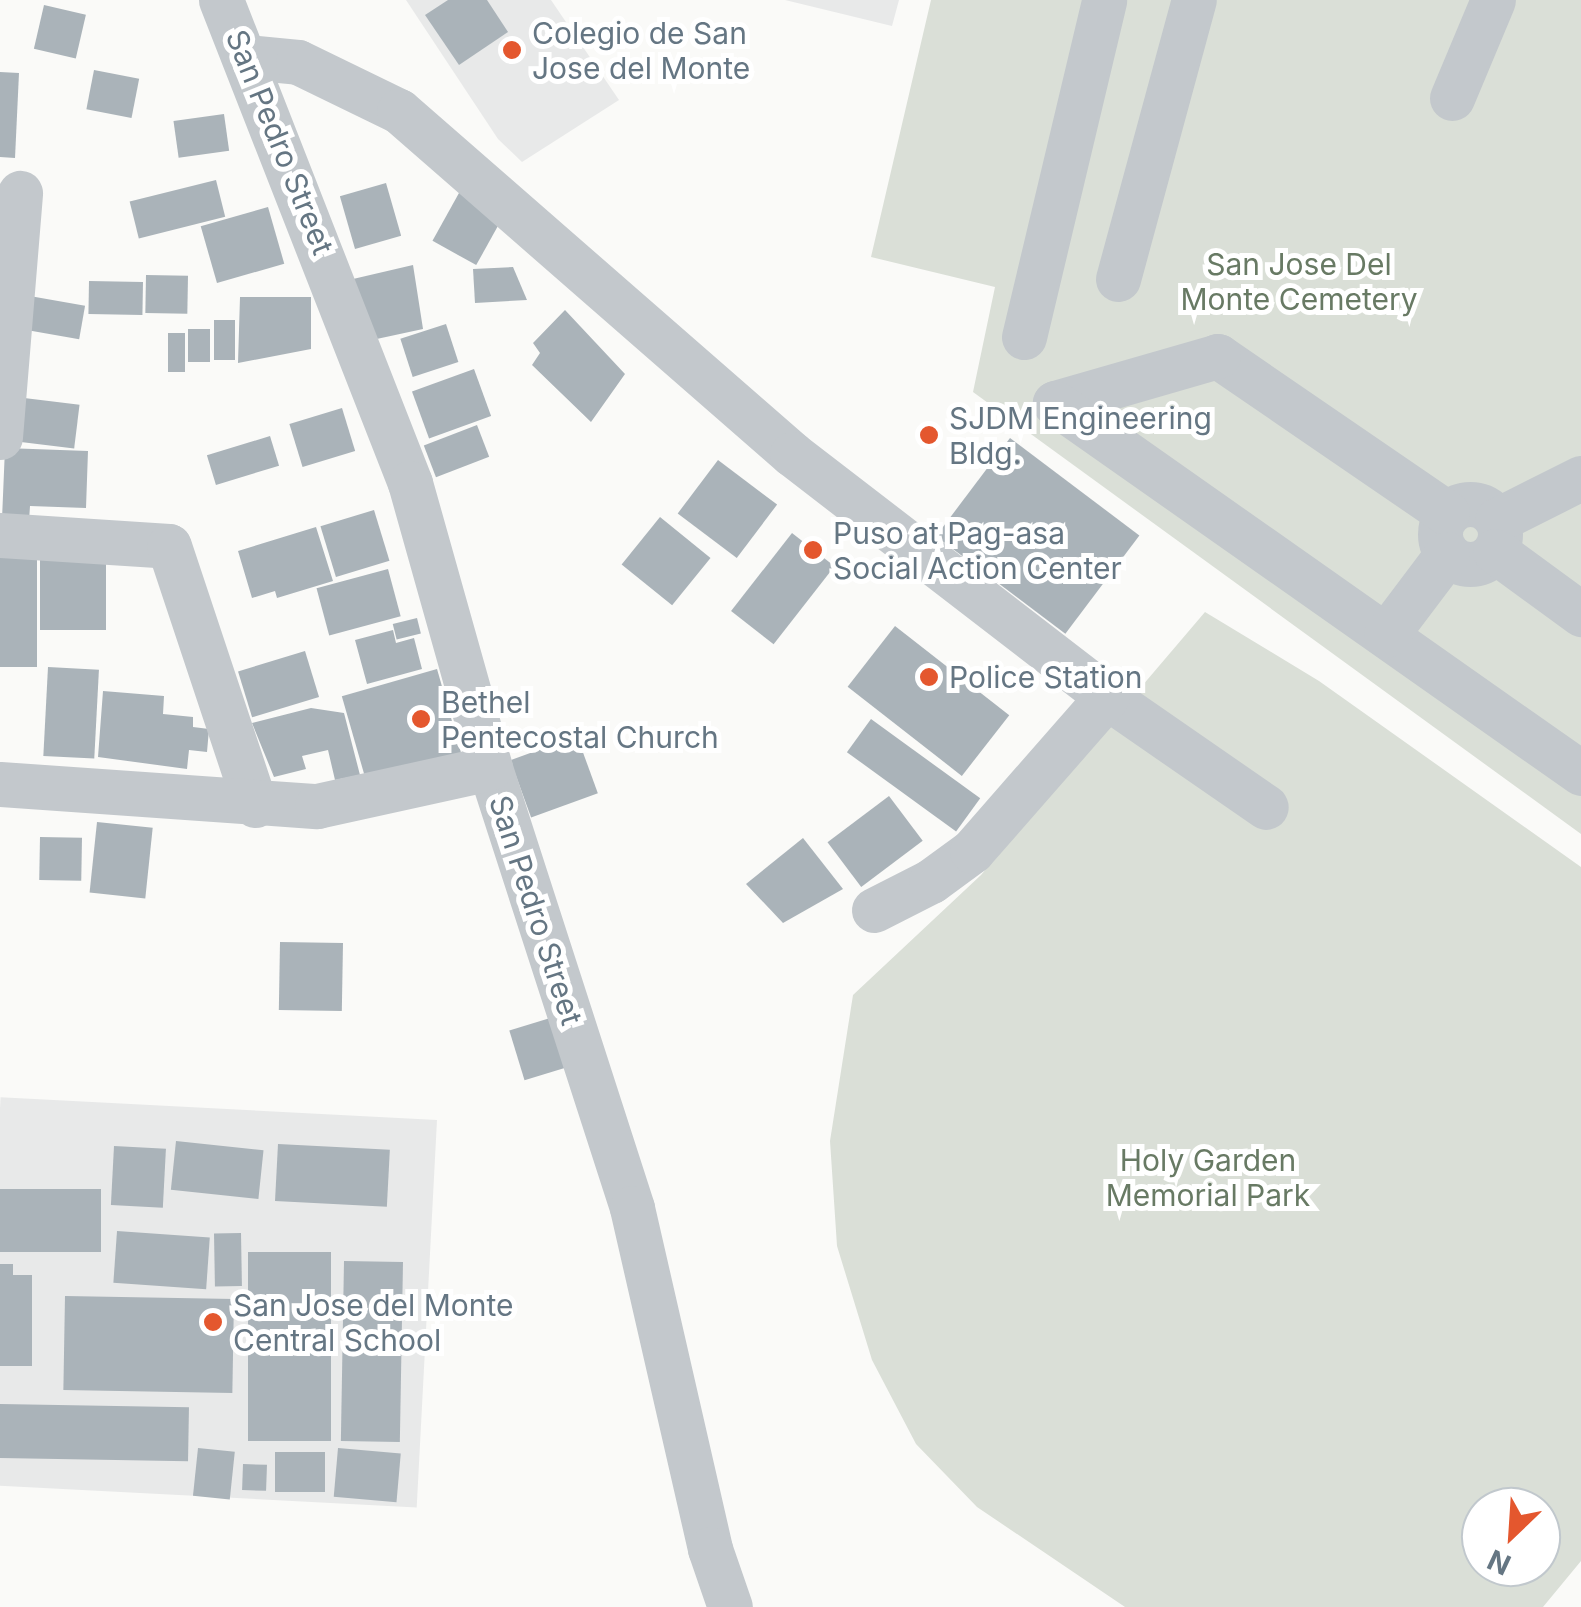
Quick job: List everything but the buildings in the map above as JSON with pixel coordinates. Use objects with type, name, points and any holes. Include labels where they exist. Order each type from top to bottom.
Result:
[{"type":"street","name":"San Pedro Street","points":[[220,0],[248,57],[398,446],[490,768],[632,1208],[710,1549],[730,1607]]},
{"type":"street","points":[[1024,337],[1104,0]]},
{"type":"street","points":[[1118,279],[1194,0]]},
{"type":"street","points":[[1452,98],[1493,0]]},
{"type":"street","points":[[248,57],[298,62],[399,111],[792,454],[1107,697],[1266,807]]},
{"type":"street","points":[[0,437],[20,193]]},
{"type":"street","points":[[1581,478],[1496,536],[1472,564],[1447,534],[1218,356],[1056,403],[1581,773]]},
{"type":"street","points":[[1386,635],[1447,534]]},
{"type":"street","points":[[0,535],[168,546],[254,805]]},
{"type":"street","points":[[1496,536],[1581,614]]},
{"type":"street","points":[[874,910],[972,851],[1107,697]]},
{"type":"street","points":[[0,784],[254,805],[317,806],[490,768]]},
{"type":"shaded area","name":"Colegio de San Jose del Monte","points":[[406,0],[551,0],[619,100],[522,162],[498,139]]},
{"type":"shaded area","name":"Colegio de San Jose del Monte","points":[[785,0],[899,0],[892,26]]},
{"type":"shaded area","name":"San Jose del Monte Central School","points":[[1,1097],[437,1120],[417,1507],[0,1486]]},
{"type":"green space","name":"San Jose Del Monte Cemetery","points":[[931,0],[1581,0],[1581,834],[973,392],[995,287],[871,257]]},
{"type":"green space","name":"Holy Garden Memorial Park","points":[[1205,612],[1319,681],[1581,867],[1581,1561],[1561,1585],[1561,1487],[1461,1487],[1461,1587],[1560,1587],[1543,1607],[1125,1607],[977,1507],[916,1444],[872,1360],[837,1246],[830,1141],[853,995],[981,875]]},
{"type":"place","name":"Colegio de San Jose del Monte","points":[[512,50]]},
{"type":"place","name":"SJDM Engineering Bldg.","points":[[929,435]]},
{"type":"place","name":"Puso at Pag-asa Social Action Center","points":[[813,550]]},
{"type":"place","name":"Police Station","points":[[929,677]]},
{"type":"place","name":"Bethel Pentecostal Church","points":[[421,719]]},
{"type":"place","name":"San Jose del Monte Central School","points":[[213,1322]]}]
